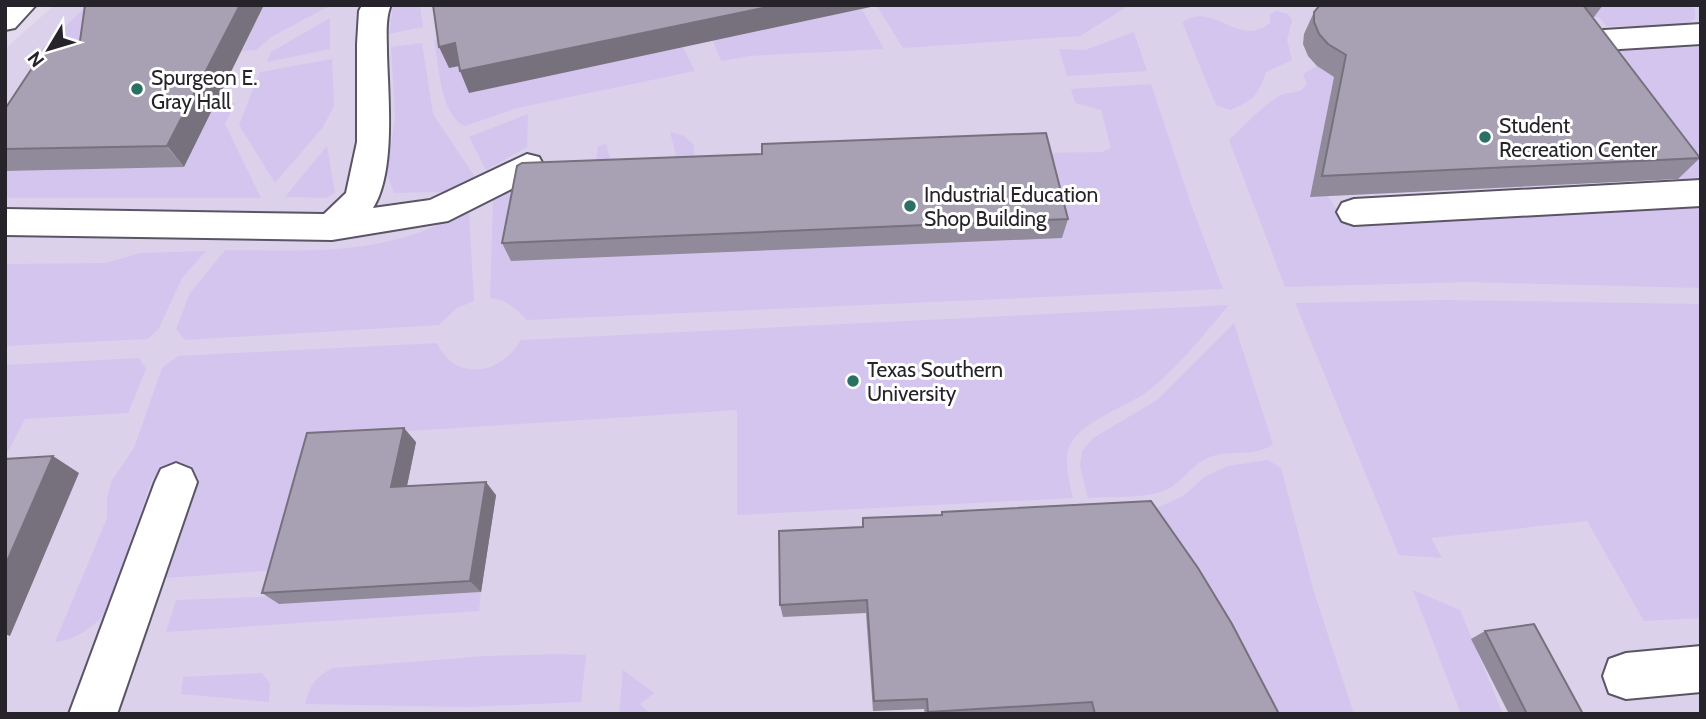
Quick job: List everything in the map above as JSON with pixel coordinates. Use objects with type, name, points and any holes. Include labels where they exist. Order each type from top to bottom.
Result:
[{"type":"main road","points":[[5,21],[22,5]]},
{"type":"main road","points":[[332,227],[362,198],[373,142],[372,44],[374,11],[377,5]]},
{"type":"main road","points":[[1604,40],[1701,34]]},
{"type":"main road","points":[[5,222],[332,227],[436,212],[527,166]]},
{"type":"main road","points":[[1354,212],[1701,192]]},
{"type":"main road","points":[[93,714],[176,482]]},
{"type":"main road","points":[[1626,676],[1701,669]]},
{"type":"shaded area","name":"Texas Southern University","points":[[54,5],[1701,5],[1701,714],[5,714],[5,49]]},
{"type":"shaded area","points":[[88,5],[98,62],[28,62]]},
{"type":"shaded area","points":[[264,5],[331,5],[271,37],[256,50],[242,51]]},
{"type":"shaded area","points":[[393,5],[420,5],[423,27],[389,34]]},
{"type":"shaded area","points":[[1130,5],[1080,36],[903,48],[877,6]]},
{"type":"shaded area","points":[[1585,5],[1691,5],[1695,10],[1695,18],[1684,26],[1606,26],[1599,17],[1594,17]]},
{"type":"shaded area","points":[[862,9],[884,49],[749,56],[721,61],[713,41]]},
{"type":"shaded area","points":[[1276,11],[1288,14],[1292,20],[1287,40],[1292,60],[1266,72],[1258,91],[1245,103],[1230,110],[1216,105],[1182,22],[1194,17],[1205,17],[1247,31],[1258,30],[1270,23],[1270,14]]},
{"type":"shaded area","points":[[330,18],[330,49],[267,62],[271,52]]},
{"type":"shaded area","points":[[1134,32],[1147,71],[1067,76],[1059,49],[1085,50]]},
{"type":"shaded area","points":[[444,38],[465,65],[469,93],[683,47],[695,71],[517,108],[465,126],[450,112],[442,89],[434,40]]},
{"type":"shaded area","points":[[422,43],[433,114],[475,177],[443,192],[394,193],[387,174],[395,118],[391,47]]},
{"type":"shaded area","points":[[1701,47],[1701,185],[1684,186],[1584,50]]},
{"type":"shaded area","points":[[332,59],[334,106],[323,127],[275,183],[239,125],[260,72]]},
{"type":"shaded area","points":[[1317,66],[1334,77],[1310,196],[1328,196],[1344,222],[1701,205],[1701,288],[1467,282],[1285,287],[1229,140],[1272,100],[1283,94],[1302,90],[1307,83],[1303,74]]},
{"type":"shaded area","points":[[1151,84],[1223,289],[527,320],[510,305],[490,298],[493,200],[525,183],[1042,153],[1102,152],[1111,148],[1101,110],[1075,103],[1071,89]]},
{"type":"shaded area","points":[[216,103],[235,103],[225,124],[261,198],[5,198],[5,171],[184,167]]},
{"type":"shaded area","points":[[528,114],[527,147],[486,170],[469,137]]},
{"type":"shaded area","points":[[670,132],[684,136],[694,145],[694,176],[593,180],[598,146],[606,144],[613,170],[676,155]]},
{"type":"shaded area","points":[[327,146],[335,193],[326,198],[285,197]]},
{"type":"shaded area","points":[[469,211],[474,301],[457,308],[439,325],[185,340],[176,329],[190,293],[225,250],[312,250],[377,244],[416,234]]},
{"type":"shaded area","points":[[206,251],[182,278],[158,330],[147,339],[5,346],[5,264],[106,263],[140,253]]},
{"type":"shaded area","points":[[1445,300],[1701,304],[1701,618],[1644,621],[1587,521],[1431,538],[1442,558],[1399,555],[1295,303]]},
{"type":"shaded area","points":[[1229,305],[1189,352],[1156,385],[1090,425],[1072,441],[1067,462],[1073,498],[737,515],[737,410],[317,437],[276,570],[166,578],[200,478],[152,479],[108,610],[85,631],[55,642],[107,518],[107,498],[112,480],[134,448],[162,368],[178,356],[437,343],[445,356],[455,364],[467,369],[479,369],[502,360],[521,340]]},
{"type":"shaded area","points":[[1234,323],[1273,444],[1260,450],[1216,455],[1197,464],[1173,486],[1154,494],[1088,498],[1080,466],[1082,451],[1093,438],[1157,400]]},
{"type":"shaded area","points":[[139,358],[146,369],[128,413],[25,419],[5,457],[5,365]]},
{"type":"shaded area","points":[[1268,460],[1281,468],[1314,592],[1354,714],[1259,714],[1137,509],[1157,508],[1183,496],[1206,476],[1228,466]]},
{"type":"shaded area","points":[[1413,590],[1460,610],[1503,714],[1461,714]]},
{"type":"shaded area","points":[[481,592],[479,611],[166,632],[176,600],[281,596],[280,604]]},
{"type":"shaded area","points":[[586,655],[581,702],[467,707],[305,704],[314,682],[333,668],[486,656]]},
{"type":"shaded area","points":[[623,670],[654,693],[640,704],[650,714],[619,714]]},
{"type":"shaded area","points":[[262,673],[270,683],[269,702],[181,694],[183,677]]},
{"type":"building","name":"Spurgeon E. Gray Hall","points":[[85,5],[240,5],[167,146],[5,149],[5,109],[42,53],[80,41]]},
{"type":"building","points":[[433,5],[777,5],[460,71],[455,43],[439,47]]},
{"type":"building","name":"Student Recreation Center","points":[[1320,5],[1583,5],[1700,158],[1322,176],[1346,55],[1328,44],[1319,34],[1314,22],[1314,12]]},
{"type":"building","points":[[1046,133],[1068,219],[502,243],[517,166],[522,163],[762,154],[762,144]]},
{"type":"building","points":[[404,428],[391,487],[486,482],[470,581],[262,593],[307,433]]},
{"type":"building","points":[[53,456],[5,566],[5,459]]},
{"type":"building","points":[[1151,501],[1198,568],[1232,624],[1279,714],[1095,714],[1092,702],[928,712],[927,699],[874,701],[867,600],[780,605],[779,531],[863,527],[863,518]]},
{"type":"building","points":[[1534,624],[1583,714],[1527,714],[1485,631]]},
{"type":"place","name":"Spurgeon E. Gray Hall","points":[[137,89]]},
{"type":"place","name":"Student Recreation Center","points":[[1485,137]]},
{"type":"place","name":"Industrial Education Shop Building","points":[[910,206]]},
{"type":"place","name":"Texas Southern University","points":[[853,381]]}]
